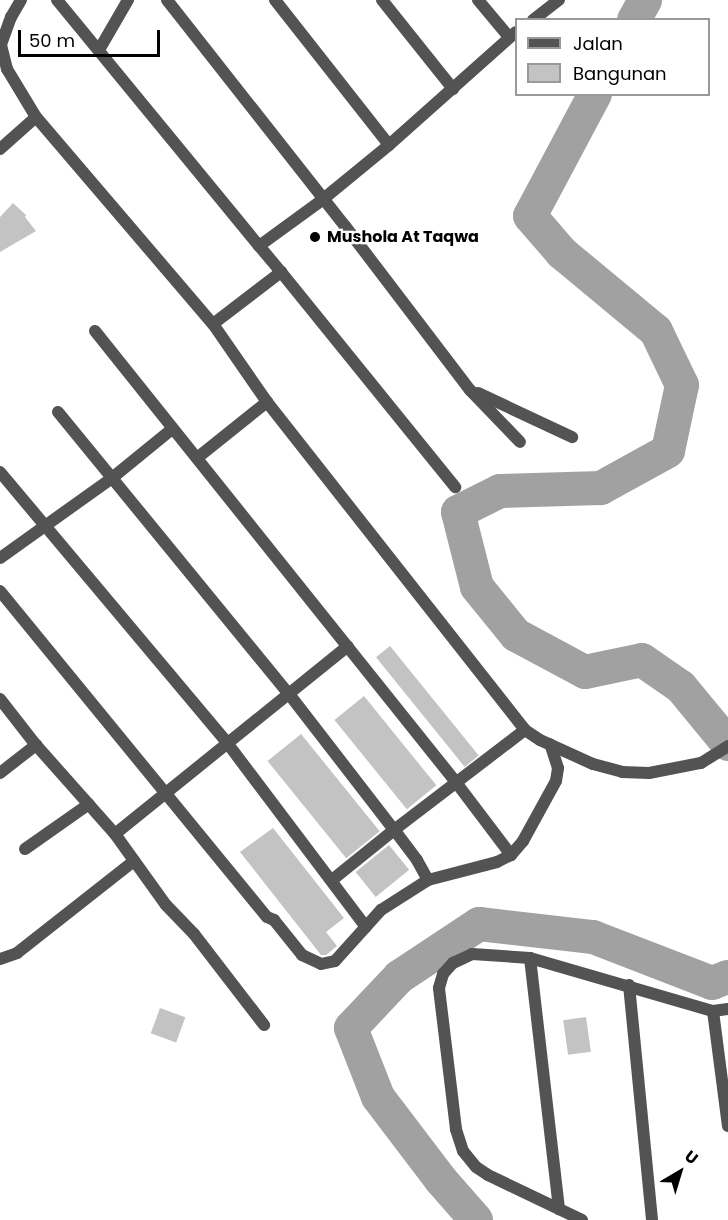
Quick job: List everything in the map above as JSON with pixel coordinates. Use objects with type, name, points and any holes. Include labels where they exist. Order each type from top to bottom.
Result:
[{"type":"street","points":[[21,0],[2,34],[1,45],[7,69],[36,117],[213,324],[267,402],[525,730],[593,764],[622,772],[649,773],[701,763],[728,746]]},
{"type":"street","points":[[57,0],[455,487]]},
{"type":"street","points":[[99,50],[128,0]]},
{"type":"street","points":[[167,0],[470,390],[520,442]]},
{"type":"street","points":[[275,0],[389,145]]},
{"type":"street","points":[[382,0],[453,89]]},
{"type":"street","points":[[259,246],[322,200],[389,145],[513,34],[478,0]]},
{"type":"street","points":[[536,18],[559,0]]},
{"type":"street","points":[[0,149],[36,117]]},
{"type":"street","points":[[213,324],[281,272]]},
{"type":"street","points":[[95,331],[455,781],[510,855]]},
{"type":"street","points":[[470,390],[572,437]]},
{"type":"street","points":[[197,458],[267,402]]},
{"type":"street","points":[[58,412],[289,694],[417,860],[428,880]]},
{"type":"street","points":[[0,558],[112,478],[172,429]]},
{"type":"street","points":[[0,472],[228,744],[366,927]]},
{"type":"street","points":[[0,591],[267,917],[274,920],[302,955],[321,964],[335,961],[381,910],[428,880],[497,862],[510,855],[523,841],[556,781],[558,768],[550,744]]},
{"type":"street","points":[[115,834],[348,646]]},
{"type":"street","points":[[0,699],[36,745],[115,834],[166,905],[194,934],[264,1025]]},
{"type":"street","points":[[332,880],[455,781],[525,730]]},
{"type":"street","points":[[0,773],[36,745]]},
{"type":"street","points":[[25,849],[89,804]]},
{"type":"street","points":[[0,959],[17,953],[134,861]]},
{"type":"street","points":[[582,1220],[488,1175],[476,1167],[463,1151],[456,1129],[439,988],[443,974],[453,963],[472,954],[530,958],[713,1011],[728,1009]]},
{"type":"street","points":[[530,958],[559,1209]]},
{"type":"street","points":[[629,986],[652,1220]]},
{"type":"street","points":[[713,1011],[728,1126]]},
{"type":"building","points":[[13,203],[26,215],[25,217],[36,231],[0,252],[0,217]]},
{"type":"building","points":[[390,646],[479,756],[465,767],[376,657]]},
{"type":"building","points":[[364,696],[436,785],[407,809],[334,720]]},
{"type":"building","points":[[301,734],[380,831],[346,858],[268,761]]},
{"type":"building","points":[[273,828],[344,918],[326,932],[337,946],[326,955],[321,955],[240,852]]},
{"type":"building","points":[[389,845],[409,870],[376,897],[356,872]]},
{"type":"building","points":[[160,1008],[185,1017],[176,1043],[151,1033]]},
{"type":"building","points":[[586,1017],[591,1052],[568,1055],[563,1020]]},
{"type":"waterway","points":[[635,18],[645,0]]},
{"type":"waterway","points":[[594,96],[530,216],[562,253],[656,331],[682,385],[668,451],[601,488],[500,491],[458,512],[477,587],[516,635],[585,672],[642,660],[681,687],[728,744]]},
{"type":"waterway","points":[[476,1220],[441,1180],[378,1097],[351,1028],[399,977],[479,924],[593,937],[712,983],[728,977]]},
{"type":"place","name":"Mushola At Taqwa","points":[[315,237]]}]
